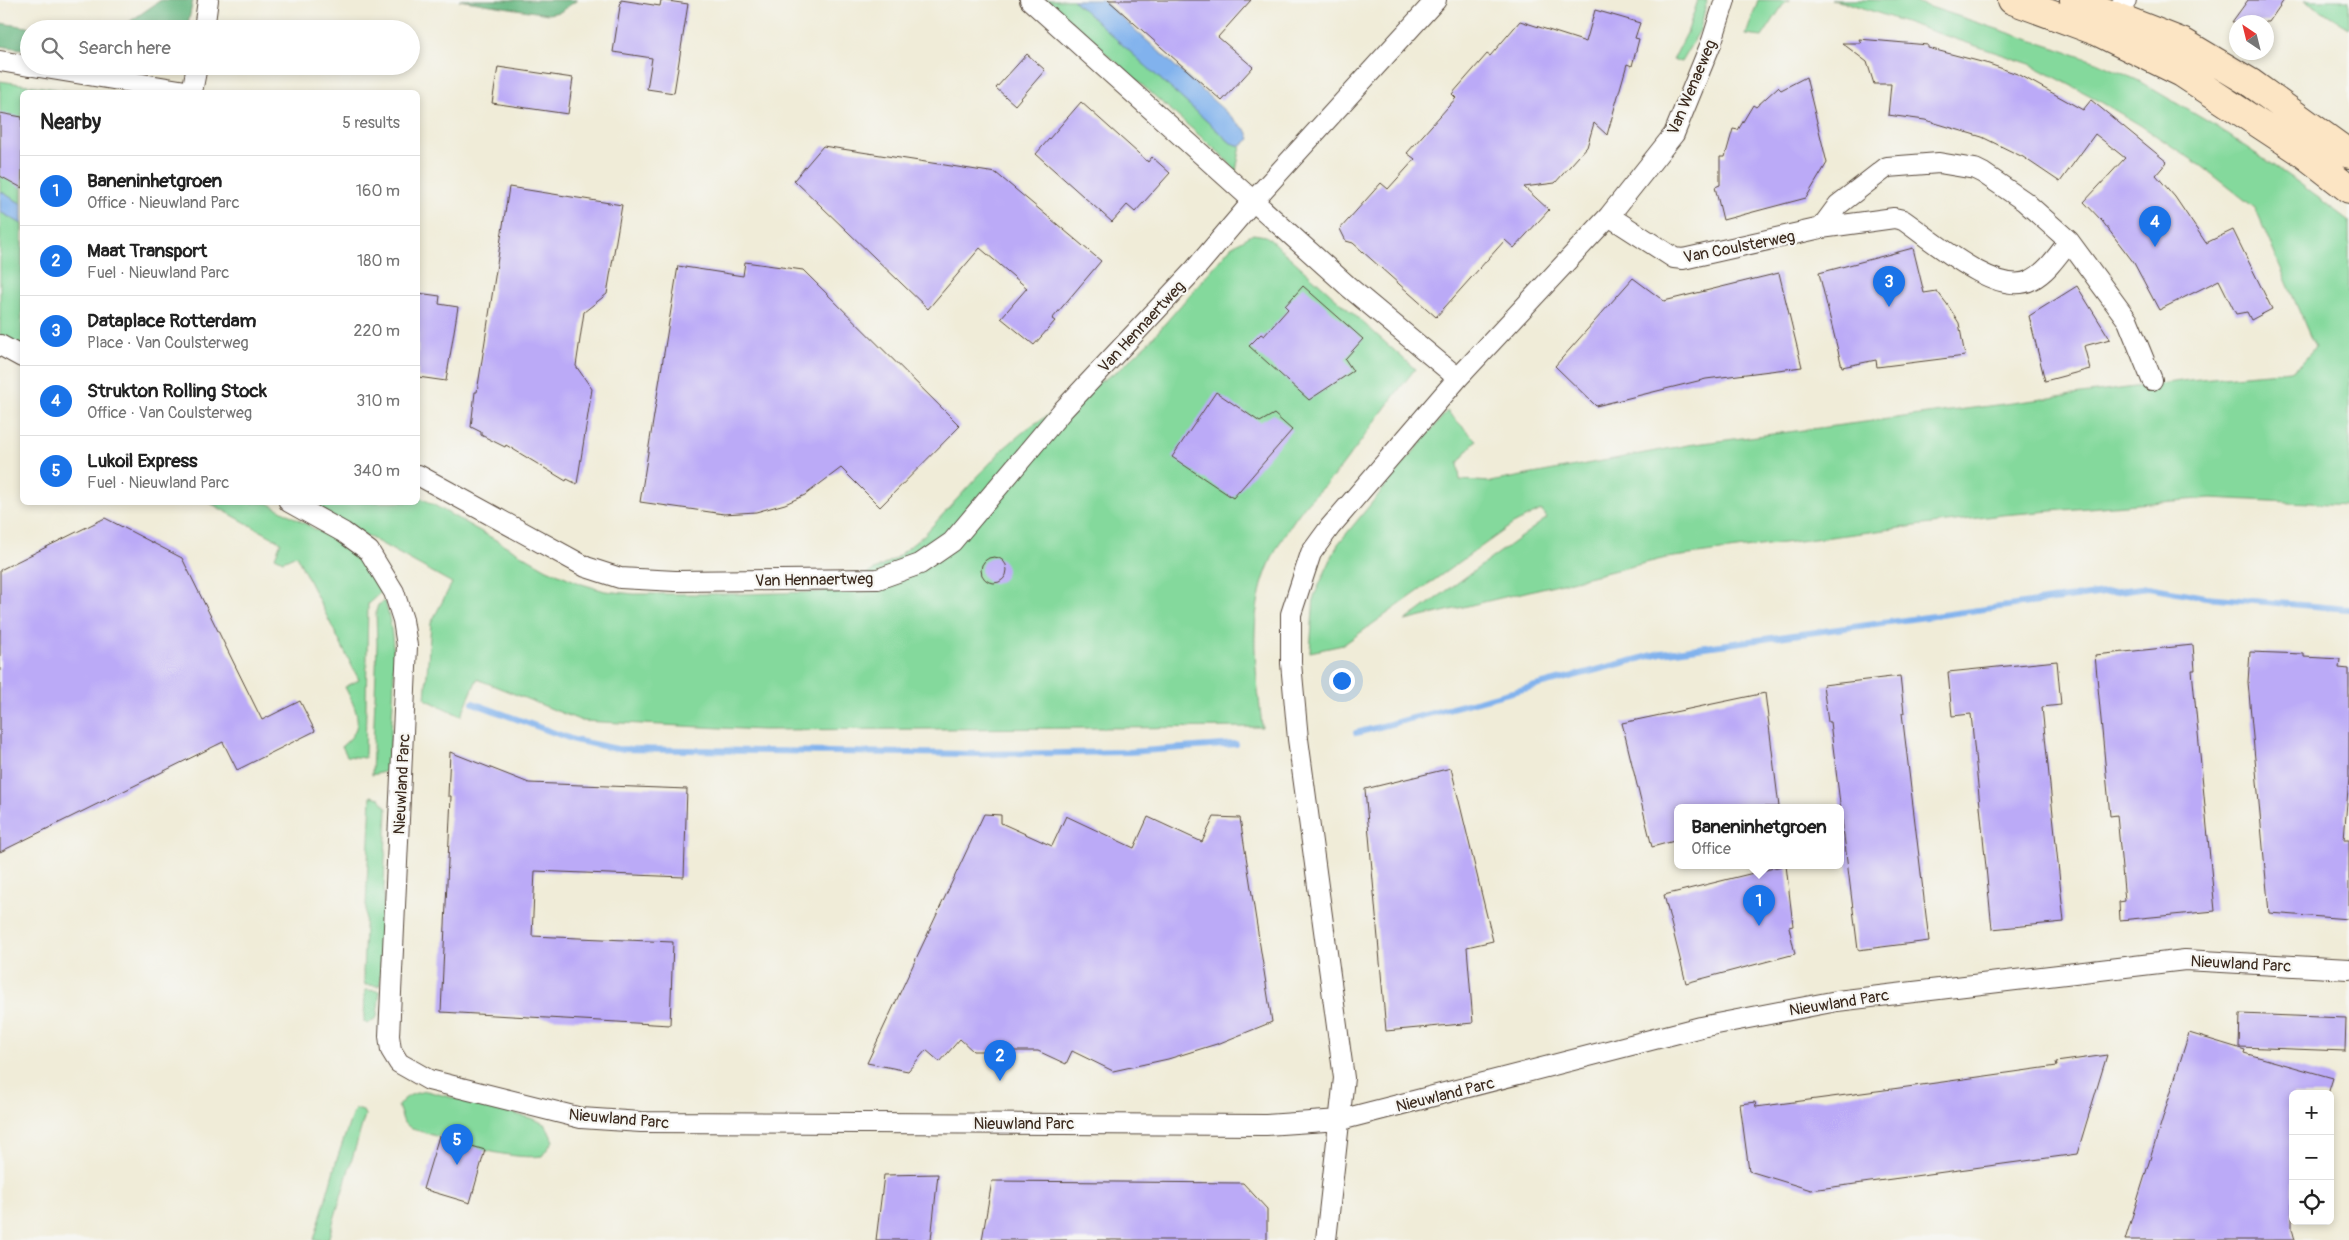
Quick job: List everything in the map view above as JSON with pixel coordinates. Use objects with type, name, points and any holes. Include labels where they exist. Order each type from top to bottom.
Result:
[{"type":"main road","points":[[2012,0],[2112,22],[2184,44],[2251,83],[2346,145]]},
{"type":"main road","points":[[2074,0],[2112,22],[2182,73],[2313,160],[2349,189]]},
{"type":"street","points":[[205,20],[208,0]]},
{"type":"street","points":[[1030,0],[1253,201],[1407,337],[1458,378]]},
{"type":"street","name":"Van Hennaertweg","points":[[420,476],[586,567],[620,578],[674,581],[878,579],[920,564],[952,542],[1063,410],[1195,269],[1253,201],[1436,0]]},
{"type":"street","name":"Van Wenaeweg","points":[[1340,1120],[1344,1078],[1298,739],[1291,663],[1290,614],[1311,553],[1330,527],[1458,378],[1609,216],[1674,134],[1712,41],[1725,0]]},
{"type":"street","points":[[0,61],[20,64]]},
{"type":"street","points":[[87,75],[180,90]]},
{"type":"street","points":[[192,90],[195,75]]},
{"type":"street","points":[[2313,160],[2346,145]]},
{"type":"street","points":[[1821,228],[1838,205],[1887,167],[1939,163],[1974,169],[1983,173],[2024,201],[2069,241],[2128,321],[2152,380]]},
{"type":"street","name":"Van Coulsterweg","points":[[1609,216],[1674,258],[1683,259],[1821,228],[1894,218],[1903,220],[1963,263],[1993,280],[2015,283],[2030,280],[2050,265],[2069,241]]},
{"type":"street","points":[[0,345],[20,356]]},
{"type":"street","name":"Nieuwland Parc","points":[[294,505],[343,532],[370,551],[394,592],[403,620],[407,646],[389,1036],[391,1050],[399,1063],[408,1070],[429,1080],[572,1116],[641,1122],[1266,1125],[1340,1120],[1701,1027],[1837,1001],[1982,982],[2185,960],[2349,969]]},
{"type":"street","points":[[1326,1240],[1340,1120]]},
{"type":"green space","points":[[161,0],[193,0],[189,20],[132,20]]},
{"type":"green space","points":[[459,0],[577,0],[560,12],[548,14]]},
{"type":"green space","points":[[1045,0],[1073,0],[1231,143],[1241,146],[1236,171],[1224,157]]},
{"type":"green space","points":[[1698,0],[1707,0],[1700,30],[1681,62],[1673,60],[1687,33]]},
{"type":"green space","points":[[1758,0],[1790,0],[1785,2],[1762,37],[1746,35]]},
{"type":"green space","points":[[1831,0],[1909,0],[2097,62],[2137,80],[2212,124],[2299,183],[2349,221],[2349,505],[2211,498],[2002,515],[1666,558],[1405,621],[1547,518],[1541,510],[1513,524],[1343,645],[1310,652],[1314,596],[1338,544],[1447,411],[1476,440],[1458,463],[1460,480],[1490,482],[1688,445],[2189,380],[2291,371],[2301,364],[2315,348],[2255,208],[2203,167],[2140,125],[2089,95],[2030,64],[1848,3]]},
{"type":"green space","points":[[2305,0],[2349,0],[2349,28]]},
{"type":"green space","points":[[0,23],[20,26],[20,49],[0,46]]},
{"type":"green space","points":[[0,81],[62,90],[20,90],[20,203],[0,191]]},
{"type":"green space","points":[[0,212],[20,223],[20,346],[0,335]]},
{"type":"green space","points":[[1253,234],[1266,236],[1415,369],[1339,470],[1299,513],[1271,560],[1259,598],[1255,630],[1262,727],[762,730],[582,721],[477,679],[461,716],[425,699],[431,623],[452,583],[312,505],[420,505],[420,497],[547,569],[582,584],[605,591],[634,594],[820,592],[854,581],[893,560],[924,535],[1003,449],[1028,428],[1120,369],[1149,342],[1231,247]]},
{"type":"green space","points":[[214,505],[272,505],[342,544],[367,570],[382,591],[368,604],[365,758],[347,756],[342,746],[350,739],[357,725],[356,711],[345,687],[359,680],[296,555],[283,561],[275,557],[281,542]]},
{"type":"green space","points":[[385,601],[390,621],[394,663],[389,767],[384,772],[372,775],[377,644],[376,611],[378,605]]},
{"type":"green space","points":[[371,796],[380,798],[387,809],[380,986],[365,985],[363,973]]},
{"type":"green space","points":[[365,990],[380,991],[377,1017],[368,1024],[364,1022]]},
{"type":"green space","points":[[427,1091],[534,1119],[546,1125],[553,1141],[542,1156],[527,1157],[494,1152],[412,1129],[404,1123],[398,1106],[411,1095]]},
{"type":"green space","points":[[356,1109],[363,1111],[365,1115],[328,1240],[314,1240],[337,1159],[353,1112]]},
{"type":"water","points":[[1073,0],[1102,0],[1247,131],[1250,139],[1241,146],[1231,143]]},
{"type":"water","points":[[0,191],[20,203],[20,223],[0,212]]},
{"type":"building","points":[[621,0],[660,6],[661,0],[688,4],[674,93],[647,89],[652,58],[613,52]]},
{"type":"building","points":[[1108,0],[1251,0],[1218,37],[1253,67],[1222,101]]},
{"type":"building","points":[[2248,0],[2284,0],[2274,15],[2237,15]]},
{"type":"building","points":[[1595,10],[1640,23],[1635,38],[1639,39],[1632,66],[1627,64],[1607,135],[1594,123],[1587,147],[1555,183],[1524,187],[1549,210],[1514,248],[1505,240],[1436,317],[1353,243],[1346,241],[1340,229],[1381,183],[1388,189],[1415,159],[1407,153],[1456,98],[1452,94],[1487,54],[1490,56],[1520,21],[1586,42]]},
{"type":"building","points":[[1859,39],[1928,45],[1928,48],[1989,64],[2020,75],[2083,110],[2091,100],[2167,162],[2156,175],[2175,197],[2206,243],[2233,230],[2272,309],[2251,320],[2247,312],[2236,314],[2219,280],[2159,310],[2134,263],[2102,221],[2084,202],[2125,158],[2095,134],[2060,182],[2023,157],[1982,137],[1925,120],[1888,115],[1891,84],[1874,84],[1867,62],[1842,43],[1861,43]]},
{"type":"building","points":[[1027,54],[1045,70],[1015,105],[996,88]]},
{"type":"building","points":[[498,67],[573,78],[568,114],[492,103]]},
{"type":"building","points":[[1806,77],[1827,163],[1806,198],[1723,220],[1715,187],[1720,185],[1720,157],[1725,157],[1733,129],[1738,130],[1753,105],[1756,107],[1778,87],[1781,90]]},
{"type":"building","points":[[1081,102],[1148,162],[1152,157],[1170,173],[1135,212],[1127,205],[1112,222],[1036,154]]},
{"type":"building","points":[[0,113],[20,117],[20,187],[0,176]]},
{"type":"building","points":[[823,146],[996,173],[1101,261],[1052,319],[1055,321],[1034,345],[1001,318],[1027,288],[980,248],[928,309],[794,180]]},
{"type":"building","points":[[509,187],[622,205],[607,294],[584,312],[576,366],[592,389],[577,484],[567,479],[566,481],[506,445],[505,447],[481,435],[481,432],[471,427],[475,392],[477,392]]},
{"type":"building","points":[[1913,248],[1924,293],[1937,291],[1947,304],[1959,323],[1965,356],[1877,367],[1876,360],[1842,367],[1819,273]]},
{"type":"building","points":[[745,262],[803,270],[960,426],[880,507],[841,468],[805,495],[785,504],[756,512],[724,514],[640,502],[678,266],[743,276]]},
{"type":"building","points":[[1779,273],[1802,367],[1706,379],[1596,406],[1555,366],[1633,278],[1664,301]]},
{"type":"building","points":[[1303,286],[1363,339],[1345,359],[1353,371],[1309,400],[1249,346],[1261,334],[1264,336],[1288,309],[1285,306]]},
{"type":"building","points":[[2077,286],[2110,339],[2084,346],[2090,369],[2045,381],[2029,316]]},
{"type":"building","points":[[420,293],[440,296],[439,304],[458,307],[446,381],[420,377]]},
{"type":"building","points":[[1216,392],[1260,422],[1274,414],[1292,430],[1233,498],[1172,457]]},
{"type":"building","points":[[105,518],[182,558],[262,720],[300,701],[315,731],[237,770],[223,742],[0,852],[0,570]]},
{"type":"building","points":[[994,557],[1003,561],[1007,570],[1003,579],[994,583],[985,579],[981,570],[985,561]]},
{"type":"building","points":[[2193,645],[2195,670],[2192,670],[2215,911],[2120,920],[2119,902],[2125,901],[2117,815],[2110,816],[2095,655]]},
{"type":"building","points":[[2250,652],[2304,654],[2304,657],[2340,659],[2339,668],[2349,669],[2349,777],[2344,840],[2349,840],[2349,919],[2269,913],[2248,682]]},
{"type":"building","points":[[2057,661],[2061,705],[2042,707],[2064,922],[1992,929],[1971,714],[1952,716],[1948,672]]},
{"type":"building","points":[[1900,676],[1904,713],[1902,713],[1929,941],[1858,950],[1844,836],[1844,804],[1840,804],[1830,722],[1828,722],[1823,685]]},
{"type":"building","points":[[1765,693],[1779,804],[1674,804],[1674,841],[1652,847],[1622,723]]},
{"type":"building","points":[[450,752],[529,783],[687,789],[684,877],[535,871],[532,936],[673,942],[670,1025],[441,1012],[451,796],[448,796]]},
{"type":"building","points":[[1451,768],[1493,941],[1467,947],[1473,1023],[1386,1031],[1365,789]]},
{"type":"building","points":[[984,814],[1001,815],[1001,823],[1052,846],[1066,816],[1134,848],[1148,817],[1202,842],[1214,817],[1240,818],[1272,1022],[1220,1043],[1168,1059],[1113,1071],[1072,1051],[1066,1064],[1038,1051],[973,1051],[960,1039],[940,1062],[926,1050],[908,1071],[867,1063]]},
{"type":"building","points":[[1770,869],[1786,869],[1793,926],[1789,927],[1795,954],[1686,983],[1664,895]]},
{"type":"building","points":[[2240,1014],[2346,1018],[2345,1051],[2239,1047]]},
{"type":"building","points":[[2189,1033],[2245,1050],[2244,1053],[2333,1078],[2329,1090],[2289,1090],[2289,1225],[2292,1225],[2295,1240],[2125,1240]]},
{"type":"building","points":[[2107,1055],[2077,1154],[1811,1190],[1749,1171],[1740,1104],[1755,1102],[1756,1107],[1907,1087],[2057,1066],[2056,1062]]},
{"type":"building","points":[[439,1136],[485,1150],[470,1203],[423,1189]]},
{"type":"building","points":[[938,1174],[931,1240],[876,1240],[884,1175]]},
{"type":"building","points":[[992,1181],[1243,1183],[1267,1209],[1267,1240],[982,1240]]},
{"type":"waterway","points":[[1356,733],[1661,653],[2148,587],[2205,597],[2349,609]]},
{"type":"waterway","points":[[473,703],[574,740],[617,749],[979,754],[1129,752],[1236,744]]},
{"type":"place","name":"Strukton Rolling Stock","points":[[2155,247]]},
{"type":"place","name":"Dataplace Rotterdam","points":[[1889,307]]},
{"type":"place","name":"Baneninhetgroen","points":[[1759,926]]},
{"type":"place","name":"Maat Transport","points":[[1000,1081]]},
{"type":"place","name":"Lukoil Express","points":[[457,1165]]}]
